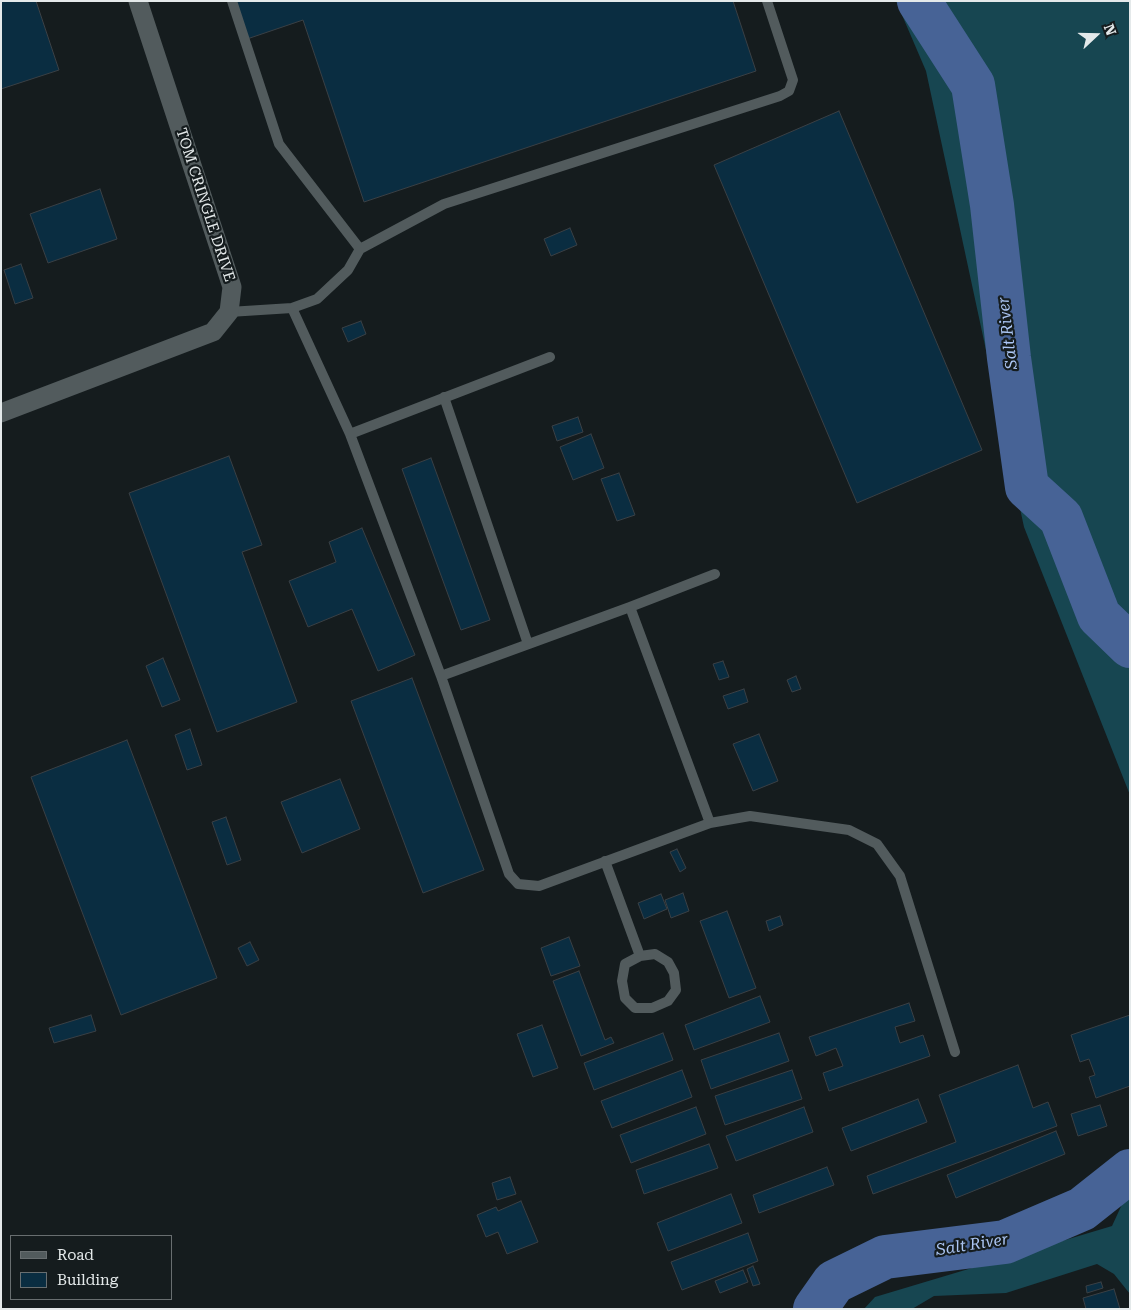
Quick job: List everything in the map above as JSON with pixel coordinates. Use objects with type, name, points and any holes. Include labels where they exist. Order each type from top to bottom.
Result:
[{"type":"street","name":"TOM CRINGLE DRIVE","points":[[138,1],[232,287],[230,312]]},
{"type":"street","points":[[1,413],[213,332],[230,312]]},
{"type":"lane","points":[[232,1],[278,144],[360,249]]},
{"type":"lane","points":[[230,312],[292,308],[317,299],[348,270],[360,249],[444,204],[780,96],[789,91],[793,80],[767,1]]},
{"type":"lane","points":[[292,308],[350,434],[441,676],[509,874],[518,884],[539,886],[710,823],[750,816],[849,830],[877,844],[900,876],[955,1052]]},
{"type":"lane","points":[[350,434],[550,357]]},
{"type":"lane","points":[[444,397],[528,644]]},
{"type":"lane","points":[[441,676],[715,574]]},
{"type":"lane","points":[[630,607],[710,823]]},
{"type":"lane","points":[[604,861],[640,956]]},
{"type":"lane","points":[[655,954],[668,962],[674,973],[676,990],[668,1001],[652,1008],[635,1008],[625,998],[622,981],[625,964],[640,956],[655,954]]},
{"type":"shaded area","points":[[896,1],[1130,1],[1130,795],[1024,527],[926,71]]},
{"type":"shaded area","points":[[1130,1187],[1130,1294],[1114,1274],[1097,1264],[1006,1293],[934,1296],[912,1309],[864,1309],[875,1297],[1112,1226]]},
{"type":"building","points":[[1,1],[36,1],[59,70],[1,89]]},
{"type":"building","points":[[234,1],[733,1],[756,71],[364,202],[303,20],[247,39]]},
{"type":"building","points":[[839,111],[982,450],[857,503],[714,165]]},
{"type":"building","points":[[100,189],[117,239],[48,263],[30,214]]},
{"type":"building","points":[[570,228],[577,245],[551,256],[544,239]]},
{"type":"building","points":[[21,264],[33,298],[15,304],[4,270]]},
{"type":"building","points":[[361,321],[366,334],[348,342],[342,328]]},
{"type":"building","points":[[578,417],[583,432],[557,441],[552,426]]},
{"type":"building","points":[[591,434],[604,468],[573,480],[560,447]]},
{"type":"building","points":[[229,456],[262,545],[242,552],[297,702],[217,732],[129,493]]},
{"type":"building","points":[[431,458],[490,620],[461,630],[402,469]]},
{"type":"building","points":[[619,473],[635,515],[617,521],[601,479]]},
{"type":"building","points":[[362,528],[415,655],[378,671],[352,609],[308,627],[289,581],[336,562],[329,542]]},
{"type":"building","points":[[163,658],[180,700],[162,707],[146,666]]},
{"type":"building","points":[[723,661],[729,677],[719,680],[713,664]]},
{"type":"building","points":[[796,676],[801,689],[792,692],[787,680]]},
{"type":"building","points":[[412,678],[484,870],[423,893],[351,701]]},
{"type":"building","points":[[744,689],[748,702],[728,709],[723,696]]},
{"type":"building","points":[[190,729],[202,765],[187,770],[175,735]]},
{"type":"building","points":[[759,734],[778,781],[753,791],[733,744]]},
{"type":"building","points":[[127,740],[217,978],[121,1015],[31,777]]},
{"type":"building","points":[[340,779],[360,829],[302,853],[281,802]]},
{"type":"building","points":[[226,817],[241,860],[227,865],[212,822]]},
{"type":"building","points":[[677,849],[686,868],[680,872],[670,852]]},
{"type":"building","points":[[683,893],[689,911],[671,918],[665,900]]},
{"type":"building","points":[[661,894],[667,909],[644,919],[638,903]]},
{"type":"building","points":[[727,911],[756,988],[729,998],[700,921]]},
{"type":"building","points":[[780,916],[783,925],[769,931],[766,921]]},
{"type":"building","points":[[569,937],[580,966],[551,976],[541,948]]},
{"type":"building","points":[[250,942],[259,960],[247,966],[238,948]]},
{"type":"building","points":[[579,971],[605,1040],[611,1037],[614,1043],[581,1056],[553,981]]},
{"type":"building","points":[[760,996],[770,1022],[694,1050],[685,1025]]},
{"type":"building","points":[[909,1003],[915,1021],[895,1027],[900,1043],[923,1035],[930,1056],[829,1091],[823,1073],[843,1066],[836,1048],[816,1056],[809,1037]]},
{"type":"building","points":[[91,1015],[96,1031],[54,1043],[49,1028]]},
{"type":"building","points":[[1130,1015],[1130,1086],[1096,1098],[1089,1077],[1095,1075],[1089,1059],[1080,1062],[1071,1035]]},
{"type":"building","points":[[542,1025],[558,1068],[533,1077],[517,1034]]},
{"type":"building","points":[[663,1033],[673,1060],[594,1090],[584,1063]]},
{"type":"building","points":[[779,1033],[789,1061],[711,1089],[701,1060]]},
{"type":"building","points":[[1018,1065],[1033,1108],[1048,1102],[1057,1126],[873,1194],[867,1176],[956,1142],[939,1095]]},
{"type":"building","points":[[682,1070],[692,1097],[612,1128],[601,1101]]},
{"type":"building","points":[[792,1070],[802,1099],[725,1125],[715,1096]]},
{"type":"building","points":[[918,1099],[927,1122],[851,1151],[842,1128]]},
{"type":"building","points":[[1100,1105],[1107,1126],[1078,1136],[1071,1114]]},
{"type":"building","points":[[696,1107],[706,1134],[631,1163],[620,1135]]},
{"type":"building","points":[[804,1107],[813,1132],[736,1161],[726,1136]]},
{"type":"building","points":[[1056,1131],[1065,1154],[956,1198],[947,1175]]},
{"type":"building","points":[[709,1144],[718,1168],[644,1194],[636,1170]]},
{"type":"building","points":[[827,1167],[834,1185],[759,1213],[753,1195]]},
{"type":"building","points":[[510,1177],[516,1194],[497,1200],[492,1183]]},
{"type":"building","points":[[731,1194],[742,1223],[668,1251],[657,1223]]},
{"type":"building","points":[[521,1201],[538,1242],[507,1254],[498,1232],[486,1237],[477,1215],[496,1207],[498,1211]]},
{"type":"building","points":[[748,1233],[758,1261],[682,1290],[671,1262]]},
{"type":"building","points":[[753,1266],[760,1284],[753,1286],[747,1269]]},
{"type":"building","points":[[743,1270],[748,1282],[720,1293],[715,1281]]},
{"type":"building","points":[[1101,1282],[1103,1288],[1087,1293],[1086,1286]]},
{"type":"building","points":[[1114,1289],[1120,1309],[1086,1309],[1083,1298]]},
{"type":"waterway","name":"Salt River","points":[[919,1],[973,85],[992,205],[1009,358],[1027,487],[1061,518],[1099,616],[1130,646]]},
{"type":"waterway","name":"Salt River","points":[[815,1309],[834,1282],[885,1257],[1005,1242],[1082,1209],[1130,1171]]}]
